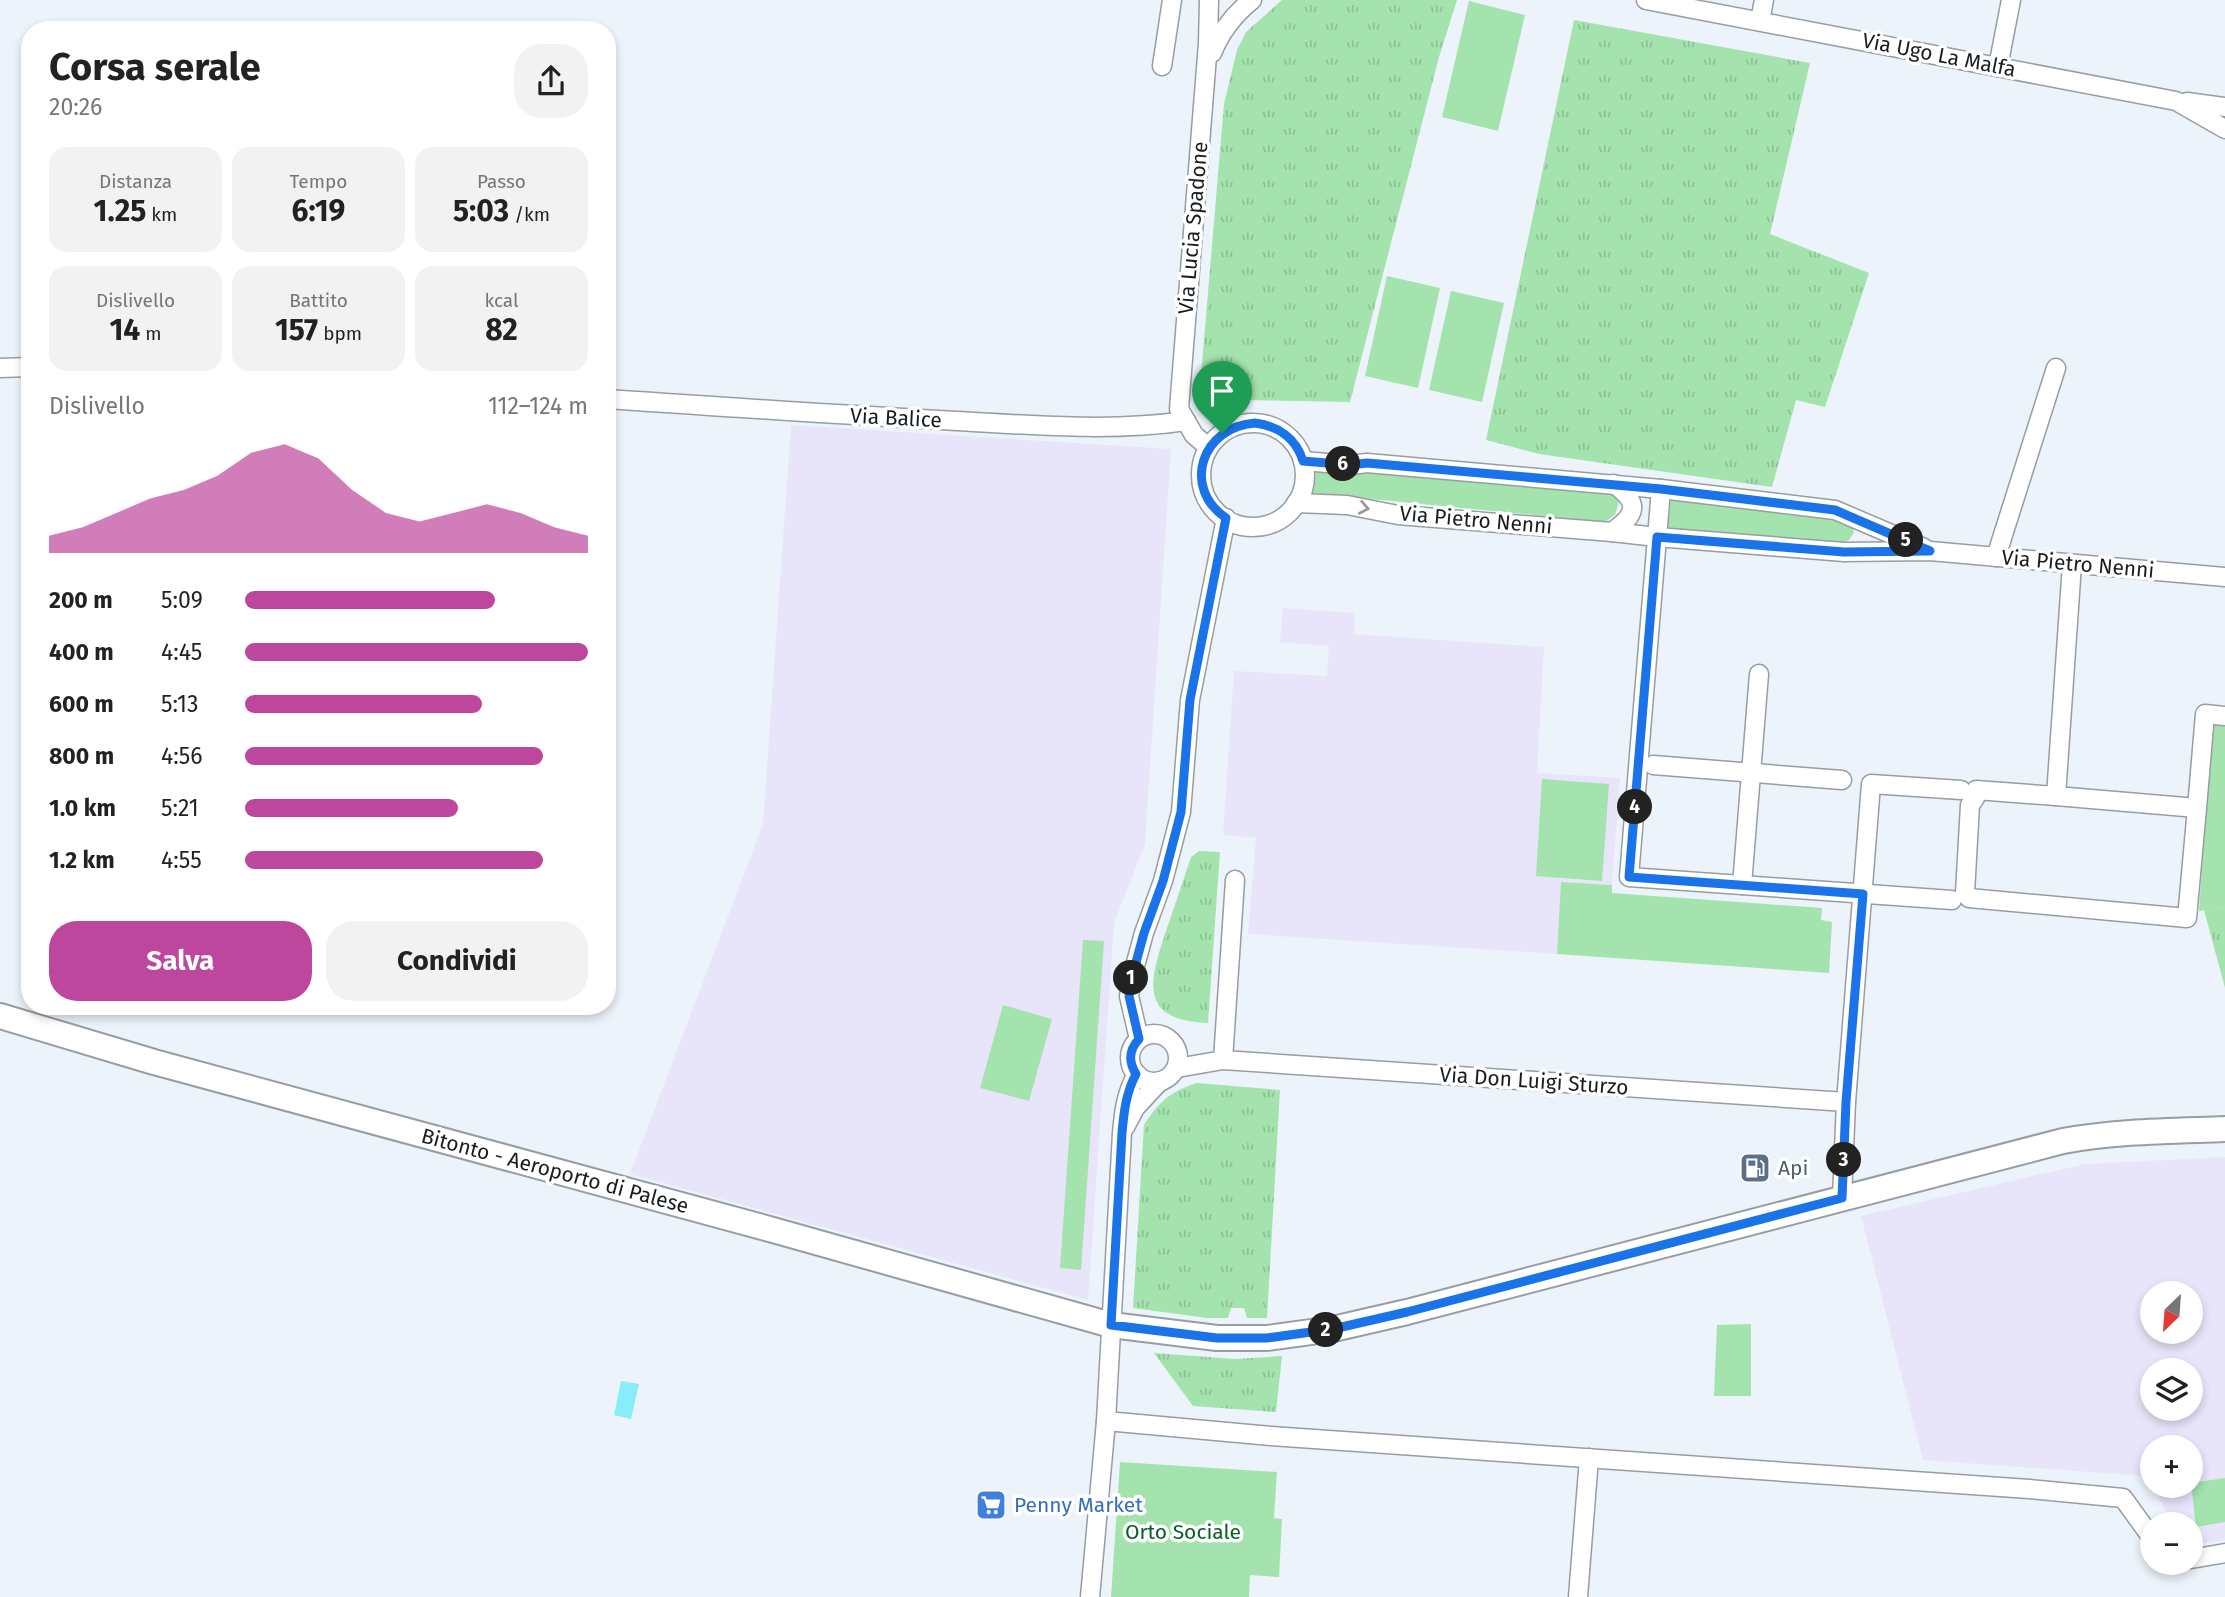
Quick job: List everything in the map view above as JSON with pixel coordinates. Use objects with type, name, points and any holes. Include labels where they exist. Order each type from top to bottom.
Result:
[{"type":"main road","name":"Bitonto - Aeroporto di Palese","points":[[0,1016],[154,1062],[1111,1325],[1217,1338],[1267,1338],[1333,1329],[1407,1312],[2063,1140],[2092,1135],[2225,1129]]},
{"type":"street","points":[[1162,66],[1172,0]]},
{"type":"street","name":"Via Lucia Spadone","points":[[1186,421],[1179,409],[1209,0]]},
{"type":"street","points":[[1206,66],[1219,36],[1252,0]]},
{"type":"street","name":"Via Ugo La Malfa","points":[[1646,0],[2176,101],[2225,129]]},
{"type":"street","points":[[1760,21],[1764,0]]},
{"type":"street","points":[[1998,66],[2011,0]]},
{"type":"street","points":[[2176,101],[2225,107]]},
{"type":"street","points":[[0,368],[21,367]]},
{"type":"street","points":[[1996,557],[2056,368]]},
{"type":"street","name":"Via Balice","points":[[616,400],[1017,424],[1099,426],[1186,421]]},
{"type":"street","points":[[1186,421],[1194,435],[1208,446]]},
{"type":"street","points":[[1244,424],[1267,425],[1287,435],[1303,461],[1305,477],[1296,503],[1284,516],[1263,526],[1240,524],[1226,518],[1206,495],[1202,473],[1208,451],[1222,433],[1244,424]]},
{"type":"street","name":"Via Pietro Nenni","points":[[1303,461],[1351,465],[1367,463],[1614,484],[1835,510],[1930,551]]},
{"type":"street","points":[[1612,532],[1627,521],[1632,511],[1628,494],[1614,484]]},
{"type":"street","points":[[1661,489],[1629,877],[1952,900]]},
{"type":"street","name":"Via Pietro Nenni","points":[[1296,503],[1347,505],[1398,515],[1844,552],[1930,551],[2225,577]]},
{"type":"street","points":[[1139,1039],[1129,996],[1136,961],[1166,870],[1181,812],[1190,700],[1226,518]]},
{"type":"street","points":[[2056,796],[2072,564]]},
{"type":"street","points":[[1742,885],[1759,674]]},
{"type":"street","points":[[1968,790],[1975,798],[1970,805],[1965,894],[1975,900],[2187,918],[2205,715],[2225,716]]},
{"type":"street","points":[[1653,765],[2197,808]]},
{"type":"street","points":[[1842,1198],[1846,1102],[1863,894],[1856,782]]},
{"type":"street","points":[[1223,1060],[1235,880]]},
{"type":"street","points":[[1122,1133],[1135,1108],[1160,1081],[1170,1076],[1177,1068],[1179,1059],[1168,1039],[1144,1016],[1129,996]]},
{"type":"street","points":[[1160,1081],[1150,1081],[1136,1074],[1130,1060],[1134,1045],[1139,1039],[1150,1034],[1223,1060]]},
{"type":"street","points":[[1177,1068],[1223,1060]]},
{"type":"street","name":"Via Don Luigi Sturzo","points":[[1223,1060],[1846,1102]]},
{"type":"street","points":[[1090,1597],[1106,1422],[1124,1104],[1136,1074]]},
{"type":"street","points":[[1106,1422],[2123,1498],[2140,1521]]},
{"type":"street","points":[[1578,1597],[1589,1458]]},
{"type":"street","points":[[2203,1557],[2225,1553]]},
{"type":"shaded area","points":[[791,425],[1171,449],[1145,844],[1114,923],[1088,1300],[630,1174],[763,824]]},
{"type":"shaded area","points":[[1283,608],[1355,613],[1354,634],[1544,647],[1537,773],[1620,778],[1612,885],[1561,882],[1557,954],[1248,934],[1256,838],[1223,835],[1234,671],[1327,676],[1329,646],[1280,642]]},
{"type":"shaded area","points":[[2225,1157],[2225,1540],[2203,1543],[2203,1512],[2167,1512],[2159,1498],[2203,1498],[2203,1435],[2140,1435],[2140,1476],[1923,1460],[1861,1216],[2085,1164]]},
{"type":"green space","points":[[1282,0],[1457,0],[1439,57],[1350,402],[1199,399],[1224,104],[1237,50],[1246,32]]},
{"type":"green space","points":[[1469,1],[1525,15],[1498,131],[1442,117]]},
{"type":"green space","points":[[1574,20],[1810,63],[1770,234],[1869,273],[1825,407],[1796,400],[1772,487],[1539,454],[1486,440]]},
{"type":"green space","points":[[1387,276],[1440,288],[1418,388],[1365,376]]},
{"type":"green space","points":[[1451,291],[1504,303],[1482,402],[1429,390]]},
{"type":"green space","points":[[1317,470],[1613,490],[1619,502],[1615,515],[1605,522],[1310,493]]},
{"type":"green space","points":[[1671,499],[1841,520],[1851,524],[1854,532],[1849,540],[1838,544],[1666,529]]},
{"type":"green space","points":[[2212,725],[2225,726],[2225,907],[2199,911]]},
{"type":"green space","points":[[1542,779],[1609,784],[1602,881],[1536,876]]},
{"type":"green space","points":[[1199,851],[1220,852],[1208,1023],[1185,1020],[1169,1014],[1159,1005],[1154,994],[1156,964],[1161,947],[1191,857]]},
{"type":"green space","points":[[1561,882],[1612,885],[1612,893],[1822,908],[1821,920],[1832,922],[1829,973],[1557,954]]},
{"type":"green space","points":[[2225,907],[2225,988],[2204,910]]},
{"type":"green space","points":[[1083,940],[1104,941],[1081,1270],[1060,1268]]},
{"type":"green space","points":[[1003,1005],[1052,1019],[1029,1101],[980,1088]]},
{"type":"green space","points":[[1197,1083],[1280,1090],[1267,1318],[1247,1318],[1244,1308],[1231,1308],[1228,1318],[1207,1318],[1133,1308],[1144,1125],[1166,1098]]},
{"type":"green space","points":[[1751,1324],[1751,1396],[1714,1396],[1717,1325]]},
{"type":"green space","points":[[1154,1353],[1235,1359],[1282,1356],[1276,1412],[1193,1406]]},
{"type":"green space","name":"Orto Sociale","points":[[1120,1462],[1277,1472],[1274,1518],[1282,1519],[1279,1577],[1250,1575],[1249,1597],[1111,1597]]},
{"type":"green space","points":[[2225,1478],[2225,1522],[2203,1526],[2203,1512],[2194,1512],[2193,1498],[2203,1498],[2203,1481]]},
{"type":"water","points":[[621,1381],[639,1384],[631,1419],[614,1415]]},
{"type":"place","name":"Api","points":[[1755,1168]]},
{"type":"place","name":"Penny Market","points":[[991,1505]]},
{"type":"route","points":[[1244,424],[1267,425],[1287,435],[1303,461],[1351,465],[1367,463],[1661,489],[1835,510],[1930,551],[1844,552],[1657,537],[1629,877],[1863,894],[1846,1102],[1842,1198],[1333,1329],[1267,1338],[1217,1338],[1111,1325],[1124,1104],[1136,1074],[1130,1060],[1134,1045],[1139,1039],[1129,996],[1136,961],[1176,838],[1181,812],[1190,700],[1226,518],[1206,495],[1203,461],[1214,441],[1222,433],[1244,424]]}]
